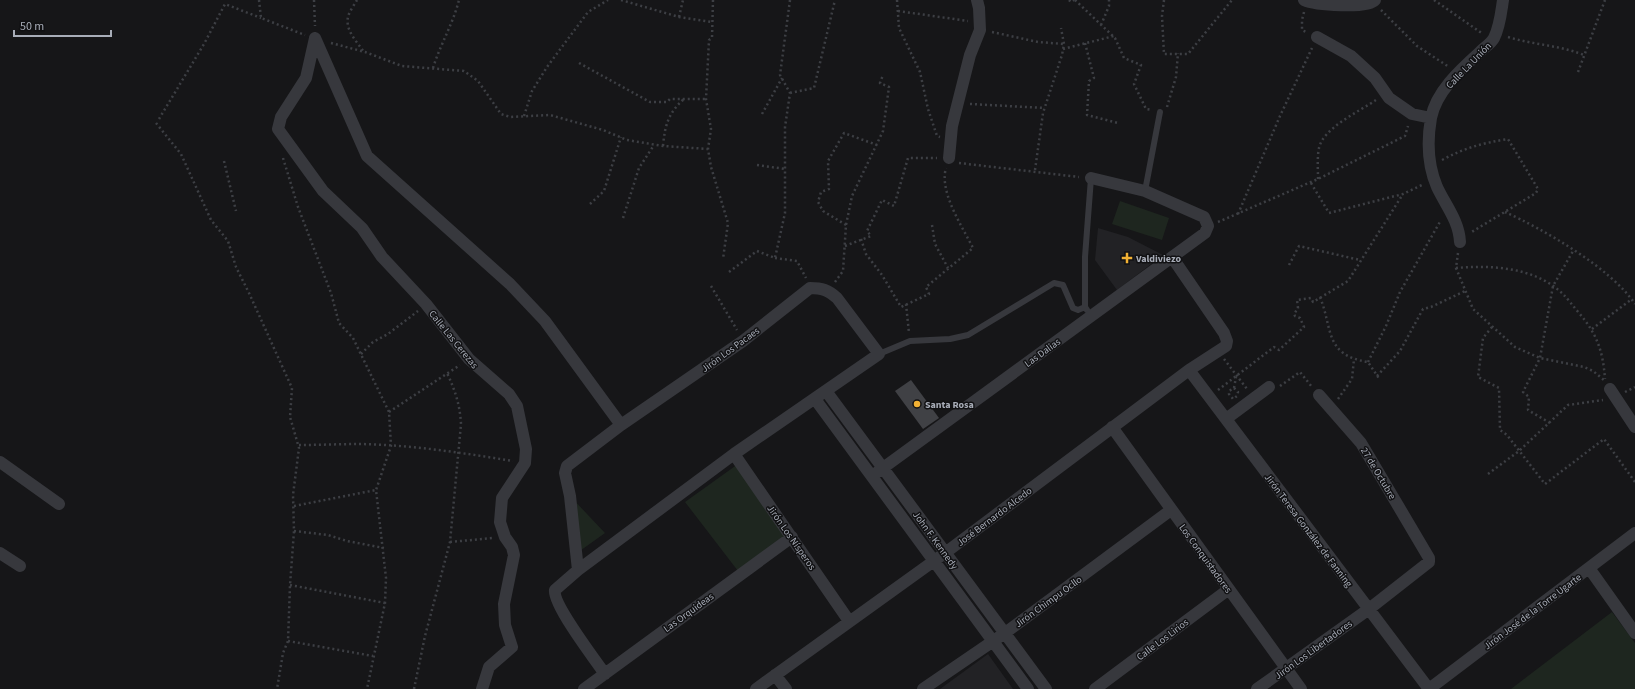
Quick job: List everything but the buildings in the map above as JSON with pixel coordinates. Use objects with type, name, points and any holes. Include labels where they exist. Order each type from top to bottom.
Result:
[{"type":"street","points":[[949,158],[952,141],[952,126],[970,55],[980,30],[977,0]]},
{"type":"street","name":"Calle La Unión","points":[[1460,240],[1458,226],[1434,179],[1429,149],[1431,118],[1434,108],[1443,92],[1458,74],[1494,37],[1501,19],[1502,0]]},
{"type":"street","points":[[1306,1],[1366,5],[1374,1]]},
{"type":"street","points":[[1317,37],[1351,56],[1375,78],[1389,98],[1412,114],[1431,118]]},
{"type":"street","name":"Calle Las Cerezas","points":[[315,38],[306,78],[281,117],[278,129],[323,191],[353,217],[382,257],[426,304],[469,359],[508,394],[517,406],[526,449],[525,463]]},
{"type":"street","points":[[315,38],[367,156],[510,284],[546,321],[621,425]]},
{"type":"street","points":[[1091,178],[1145,191],[1204,217],[1208,226]]},
{"type":"street","name":"Las Dalias","points":[[872,476],[1089,311],[1172,257],[1205,233],[1208,226]]},
{"type":"street","name":"José Bernardo Alcedo","points":[[756,689],[945,553],[1189,370],[1226,346],[1227,341],[1224,333],[1172,257]]},
{"type":"street","points":[[604,674],[570,624],[556,598],[555,590],[578,570],[734,454],[879,354],[837,298],[829,290],[810,288]]},
{"type":"street","name":"Jirón Los Pacaes","points":[[578,570],[570,496],[565,473],[567,466],[621,425],[743,341],[810,288]]},
{"type":"street","name":"Jirón Teresa González de Fanning","points":[[1189,370],[1429,689]]},
{"type":"street","points":[[1226,419],[1269,387]]},
{"type":"street","points":[[1610,389],[1635,427]]},
{"type":"street","name":"John F. Kennedy","points":[[826,391],[1046,689]]},
{"type":"street","name":"27 de Octubre","points":[[1319,395],[1361,443],[1429,558]]},
{"type":"street","name":"John F. Kennedy","points":[[815,398],[1028,689]]},
{"type":"street","name":"Los Conquistadores","points":[[1112,427],[1301,689]]},
{"type":"street","name":"Jirón Los Nísperos","points":[[734,454],[849,621]]},
{"type":"street","points":[[0,462],[59,504]]},
{"type":"street","points":[[482,689],[489,667],[512,647],[505,625],[504,604],[514,555],[512,547],[505,537],[500,522],[502,498],[525,463]]},
{"type":"street","name":"Jirón Chimpu Ocllo","points":[[923,689],[1005,633],[1171,510]]},
{"type":"street","name":"Jirón José de la Torre Ugarte","points":[[1429,689],[1635,533]]},
{"type":"street","name":"Las Orquideas","points":[[584,689],[792,537]]},
{"type":"street","points":[[0,553],[20,566]]},
{"type":"street","name":"Jirón Los Libertadores","points":[[1258,689],[1369,609],[1429,562],[1429,558]]},
{"type":"street","points":[[1589,568],[1635,633]]},
{"type":"street","name":"Calle Los Lirios","points":[[1095,689],[1228,589]]},
{"type":"street","points":[[775,675],[786,689]]},
{"type":"lane","points":[[1145,191],[1160,112]]},
{"type":"lane","points":[[879,354],[910,341],[950,339],[968,335],[1054,283],[1063,285],[1073,308],[1089,311],[1085,258],[1091,178]]},
{"type":"path","points":[[259,0],[261,18]]},
{"type":"path","points":[[314,0],[315,38]]},
{"type":"path","points":[[357,0],[348,18],[349,27],[351,34],[365,52]]},
{"type":"path","points":[[433,68],[439,49],[456,12],[459,0]]},
{"type":"path","points":[[524,116],[532,91],[547,66],[588,12],[608,0]]},
{"type":"path","points":[[621,0],[679,18],[712,22]]},
{"type":"path","points":[[679,18],[683,0]]},
{"type":"path","points":[[713,0],[706,99],[711,129],[708,149],[711,167],[728,222],[723,259]]},
{"type":"path","points":[[775,258],[785,213],[785,127],[790,93],[780,75],[790,0]]},
{"type":"path","points":[[790,93],[814,88],[835,0]]},
{"type":"path","points":[[897,0],[899,28],[920,72],[928,109],[937,136],[952,141]]},
{"type":"path","points":[[1069,0],[1071,2],[1075,0],[1114,36],[1124,58],[1141,65],[1134,84],[1146,109],[1166,112],[1176,77],[1178,53]]},
{"type":"path","points":[[1101,25],[1109,6],[1109,0]]},
{"type":"path","points":[[1164,0],[1162,16],[1164,54],[1188,54],[1232,0]]},
{"type":"path","points":[[1434,0],[1494,37],[1567,48],[1584,55]]},
{"type":"path","points":[[1578,72],[1605,0]]},
{"type":"path","points":[[1238,214],[1280,116],[1317,37],[1302,30],[1302,20],[1306,1]]},
{"type":"path","points":[[1374,1],[1417,46],[1458,74]]},
{"type":"path","points":[[159,119],[204,44],[225,4],[315,38],[365,52],[402,66],[464,71],[478,80],[501,114],[510,117],[550,115],[603,130],[621,137],[654,145],[708,149]]},
{"type":"path","points":[[898,11],[969,21],[980,30],[1000,32],[1038,42],[1064,44]]},
{"type":"path","points":[[1035,170],[1045,108],[1064,44],[1061,28]]},
{"type":"path","points":[[1063,49],[1114,36]]},
{"type":"path","points":[[1085,44],[1094,78],[1089,81],[1087,115],[1118,123]]},
{"type":"path","points":[[579,63],[650,102],[668,102],[670,99],[686,98],[706,99]]},
{"type":"path","points":[[829,290],[843,271],[846,225],[852,196],[883,131],[889,87],[880,83],[883,75]]},
{"type":"path","points":[[762,114],[782,78]]},
{"type":"path","points":[[1318,179],[1319,147],[1324,136],[1339,124],[1386,94]]},
{"type":"path","points":[[664,146],[665,124],[679,103],[686,98]]},
{"type":"path","points":[[958,103],[1045,108]]},
{"type":"path","points":[[1208,226],[1310,183],[1405,136],[1412,114]]},
{"type":"path","points":[[156,123],[181,154],[211,220],[228,241],[236,266],[292,388],[290,417],[299,445],[294,489],[294,531],[288,641],[283,653],[277,689]]},
{"type":"path","points":[[846,225],[823,211],[818,202],[821,192],[829,189],[828,161],[844,133],[877,145]]},
{"type":"path","points":[[590,204],[604,191],[621,137]]},
{"type":"path","points":[[1431,166],[1462,150],[1486,142],[1508,139],[1538,189],[1536,192],[1460,240]]},
{"type":"path","points":[[623,218],[639,168],[654,145]]},
{"type":"path","points":[[282,154],[298,207],[323,271],[340,323],[353,338],[389,412],[392,446],[376,490],[384,548],[386,578],[385,603],[367,689]]},
{"type":"path","points":[[845,246],[871,236],[867,231],[882,200],[894,206],[908,158],[949,158],[958,163],[1035,170],[1091,178]]},
{"type":"path","points":[[861,239],[866,254],[882,275],[901,307],[929,294],[926,286],[973,248],[953,207],[944,182],[949,158]]},
{"type":"path","points":[[224,161],[236,211]]},
{"type":"path","points":[[757,165],[785,169]]},
{"type":"path","points":[[1310,183],[1329,213],[1403,194],[1434,179]]},
{"type":"path","points":[[1210,397],[1274,347],[1279,350],[1304,327],[1300,318],[1294,314],[1298,308],[1297,300],[1311,298],[1313,302],[1348,281],[1403,194]]},
{"type":"path","points":[[1368,362],[1386,326],[1400,292],[1449,207]]},
{"type":"path","points":[[1504,212],[1534,225],[1573,250],[1605,273],[1632,298],[1635,304]]},
{"type":"path","points":[[932,225],[935,244],[948,268]]},
{"type":"path","points":[[1289,265],[1299,246],[1360,260]]},
{"type":"path","points":[[1550,423],[1528,410],[1529,397],[1523,392],[1540,358],[1553,286],[1573,250]]},
{"type":"path","points":[[729,272],[757,251],[775,258],[797,261],[810,288]]},
{"type":"path","points":[[1483,266],[1508,269],[1528,274],[1553,286],[1563,294],[1592,329],[1599,345],[1610,389],[1593,371],[1584,367],[1540,358],[1515,347],[1473,310],[1456,268],[1483,266]]},
{"type":"path","points":[[711,286],[743,341]]},
{"type":"path","points":[[1377,376],[1400,351],[1423,309],[1431,307],[1465,290]]},
{"type":"path","points":[[1320,297],[1327,314],[1326,321],[1335,346],[1354,359],[1368,362],[1380,380]]},
{"type":"path","points":[[1592,329],[1632,298]]},
{"type":"path","points":[[361,354],[373,342],[388,334],[426,304]]},
{"type":"path","points":[[906,304],[910,341]]},
{"type":"path","points":[[1492,326],[1483,338],[1478,377],[1499,388],[1500,430],[1507,435],[1545,484],[1604,439],[1635,482]]},
{"type":"path","points":[[1223,358],[1251,394]]},
{"type":"path","points":[[389,412],[469,359]]},
{"type":"path","points":[[1331,408],[1352,379],[1354,359]]},
{"type":"path","points":[[1269,387],[1276,390],[1300,372],[1319,395]]},
{"type":"path","points":[[414,689],[425,636],[450,542],[460,410],[454,388],[447,373]]},
{"type":"path","points":[[1234,388],[1238,392],[1238,396],[1233,399],[1229,394],[1229,391],[1234,388],[1236,376]]},
{"type":"path","points":[[1488,474],[1519,451],[1568,405],[1587,404],[1610,389]]},
{"type":"path","points":[[299,445],[361,444],[392,446],[457,452],[525,463]]},
{"type":"path","points":[[294,506],[376,490]]},
{"type":"path","points":[[294,531],[328,535],[347,541],[384,548]]},
{"type":"path","points":[[450,542],[475,541],[505,537]]},
{"type":"path","points":[[290,585],[385,603]]},
{"type":"path","points":[[288,641],[373,656]]},
{"type":"shaded area","points":[[1120,201],[1169,218],[1162,240],[1112,224]]},
{"type":"shaded area","name":"Valdiviezo","points":[[1098,228],[1128,237],[1163,255],[1117,290],[1095,260]]},
{"type":"shaded area","points":[[738,464],[788,534],[738,571],[685,502]]},
{"type":"shaded area","points":[[570,496],[605,533],[577,553]]},
{"type":"shaded area","points":[[1612,612],[1635,643],[1635,689],[1511,689]]},
{"type":"shaded area","points":[[988,654],[1013,689],[940,689]]},
{"type":"place","name":"Valdiviezo","points":[[1127,258]]},
{"type":"place","name":"Santa Rosa","points":[[917,404]]}]
